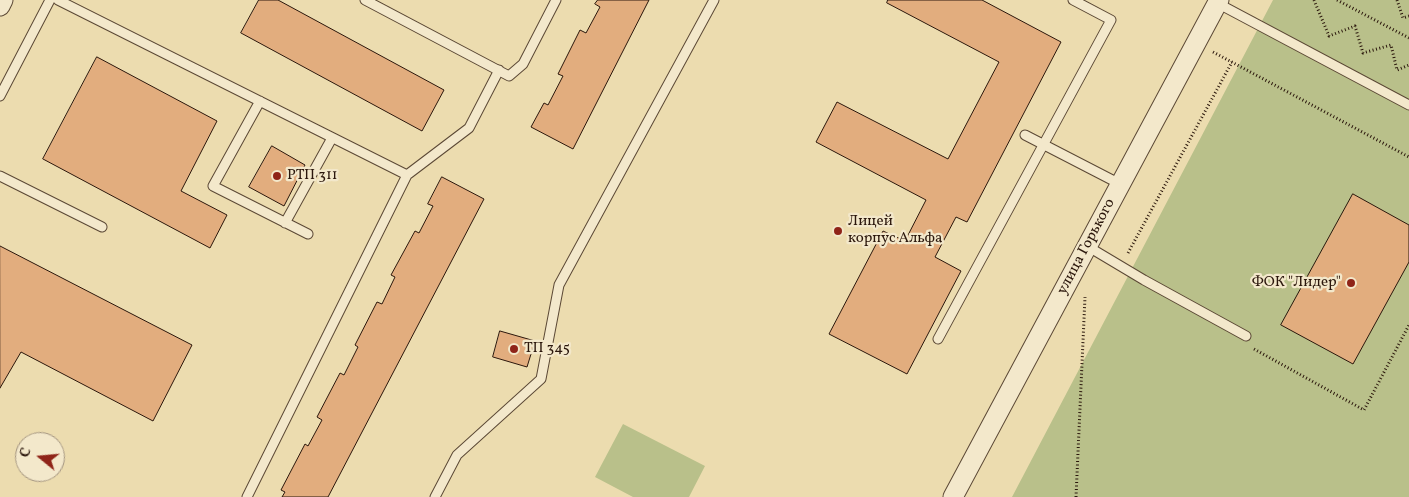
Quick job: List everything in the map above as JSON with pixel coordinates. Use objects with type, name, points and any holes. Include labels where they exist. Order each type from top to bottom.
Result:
[{"type":"street","points":[[0,6],[3,0]]},
{"type":"street","name":"улица Горького","points":[[953,497],[1196,43],[1216,1]]},
{"type":"lane","points":[[0,96],[50,0]]},
{"type":"lane","points":[[58,0],[407,174]]},
{"type":"lane","points":[[365,0],[509,76],[523,64],[556,0]]},
{"type":"lane","points":[[435,497],[457,455],[541,379],[559,285],[714,0]]},
{"type":"lane","points":[[938,339],[1110,20],[1073,0]]},
{"type":"lane","points":[[1216,1],[1409,105]]},
{"type":"lane","points":[[247,497],[407,174],[468,128],[499,70]]},
{"type":"lane","points":[[260,101],[213,186],[308,234]]},
{"type":"lane","points":[[1025,135],[1120,184]]},
{"type":"lane","points":[[285,223],[332,138]]},
{"type":"lane","points":[[0,176],[102,227]]},
{"type":"lane","points":[[1087,246],[1246,336]]},
{"type":"path","points":[[1314,0],[1329,36],[1355,26],[1363,54],[1391,45],[1397,70],[1409,66]]},
{"type":"path","points":[[1337,0],[1409,38]]},
{"type":"path","points":[[1396,0],[1403,18],[1409,16]]},
{"type":"path","points":[[1196,43],[1409,157]]},
{"type":"path","points":[[1121,266],[1232,62]]},
{"type":"path","points":[[1076,497],[1085,294]]},
{"type":"path","points":[[1253,348],[1364,410],[1409,325]]},
{"type":"green space","points":[[1273,0],[1409,0],[1409,497],[1012,497]]},
{"type":"green space","points":[[623,424],[705,466],[689,497],[633,497],[595,477]]},
{"type":"building","points":[[259,0],[278,0],[444,90],[422,131],[241,33]]},
{"type":"building","points":[[598,0],[649,0],[573,149],[531,127],[544,103],[548,105],[563,76],[558,74],[580,30],[586,33],[600,7],[595,4]]},
{"type":"building","name":"Лицей корпус Альфа","points":[[888,0],[982,0],[1061,42],[967,222],[956,217],[935,257],[961,271],[907,374],[829,334],[883,231],[905,241],[926,200],[816,142],[837,102],[948,159],[999,62],[887,3]]},
{"type":"building","points":[[97,57],[217,121],[181,191],[227,215],[210,248],[43,159]]},
{"type":"building","name":"РТП 311","points":[[272,146],[305,165],[284,206],[249,187]]},
{"type":"building","points":[[442,177],[484,199],[328,497],[282,497],[285,492],[281,490],[305,444],[308,446],[322,420],[317,417],[340,373],[344,375],[358,347],[355,345],[377,302],[382,304],[395,277],[391,275],[415,231],[419,233],[433,206],[428,204]]},
{"type":"building","points":[[1353,194],[1409,225],[1409,262],[1353,364],[1281,325]]},
{"type":"building","points":[[0,246],[192,345],[153,421],[21,352],[0,388]]},
{"type":"building","name":"ТП 345","points":[[500,331],[535,341],[527,367],[493,357]]},
{"type":"place","name":"РТП 311","points":[[277,176]]},
{"type":"place","name":"Лицей корпус Альфа","points":[[838,231]]},
{"type":"place","name":"ФОК \"Лидер\"","points":[[1351,283]]},
{"type":"place","name":"ТП 345","points":[[514,349]]}]
